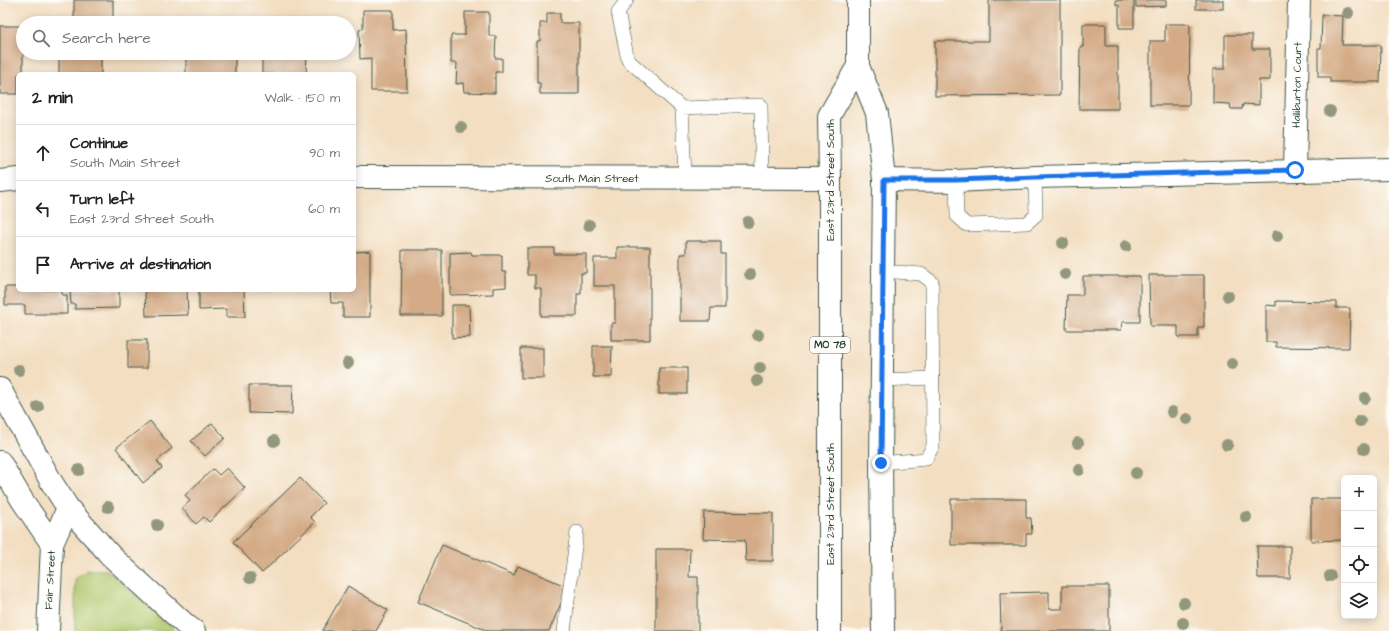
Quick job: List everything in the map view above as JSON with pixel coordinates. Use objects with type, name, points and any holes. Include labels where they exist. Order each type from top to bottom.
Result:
[{"type":"street","points":[[858,0],[858,66],[877,113],[884,180],[881,463],[883,631]]},
{"type":"street","name":"Halliburton Court","points":[[1295,170],[1299,0]]},
{"type":"street","name":"East 23rd Street South","points":[[830,631],[829,116],[858,66]]},
{"type":"street","points":[[884,180],[956,180],[1295,170],[1389,169]]},
{"type":"street","name":"South Main Street","points":[[356,177],[830,178]]},
{"type":"street","points":[[0,181],[16,179]]},
{"type":"street","points":[[0,389],[52,483],[68,508],[111,556],[194,631]]},
{"type":"street","points":[[0,462],[22,500],[52,544]]},
{"type":"street","name":"Fair Street","points":[[48,631],[52,544],[68,508]]},
{"type":"lane","points":[[627,0],[618,12],[628,60],[682,108],[761,105],[762,178]]},
{"type":"lane","points":[[682,108],[685,178]]},
{"type":"lane","points":[[956,180],[957,216],[967,225],[1027,223],[1036,215],[1035,177]]},
{"type":"lane","points":[[881,463],[926,460],[933,446],[932,282],[921,274],[883,271]]},
{"type":"lane","points":[[882,380],[933,378]]},
{"type":"lane","points":[[564,631],[577,532]]},
{"type":"green space","points":[[87,570],[107,570],[176,631],[75,631],[75,579]]},
{"type":"building","points":[[74,0],[113,0],[113,16],[74,16]]},
{"type":"building","points":[[989,0],[1060,0],[1060,95],[935,96],[935,41],[989,41]]},
{"type":"building","points":[[1116,0],[1134,0],[1134,28],[1119,28],[1119,5],[1116,5]]},
{"type":"building","points":[[1136,0],[1166,0],[1166,6],[1136,7]]},
{"type":"building","points":[[1196,0],[1223,0],[1223,9],[1196,9]]},
{"type":"building","points":[[363,10],[393,10],[393,30],[406,29],[407,91],[371,91],[371,58],[360,59],[359,30],[363,29]]},
{"type":"building","points":[[465,12],[489,12],[489,36],[496,36],[495,58],[502,58],[502,72],[495,72],[495,93],[464,92],[463,83],[456,84],[457,63],[451,63],[451,35],[465,35]]},
{"type":"building","points":[[547,13],[560,13],[560,23],[579,23],[579,94],[540,94],[540,83],[537,83],[537,41],[540,41],[540,23],[547,23]]},
{"type":"building","points":[[1322,15],[1343,16],[1342,45],[1381,45],[1380,82],[1330,82],[1330,77],[1318,77],[1318,48],[1321,48]]},
{"type":"building","points":[[1083,24],[1106,24],[1106,46],[1118,46],[1118,109],[1079,109],[1080,47],[1083,47]]},
{"type":"building","points":[[1165,24],[1190,24],[1189,105],[1150,105],[1150,41],[1165,41]]},
{"type":"building","points":[[0,26],[16,26],[16,60],[23,60],[23,72],[16,72],[16,94],[0,94]]},
{"type":"building","points":[[1225,35],[1252,35],[1252,49],[1270,49],[1270,80],[1259,80],[1259,105],[1243,104],[1242,109],[1231,109],[1230,104],[1213,103],[1213,69],[1225,69]]},
{"type":"building","points":[[59,60],[101,60],[101,72],[59,72]]},
{"type":"building","points":[[186,60],[235,60],[235,72],[186,72]]},
{"type":"building","points":[[262,60],[307,60],[306,72],[262,72]]},
{"type":"building","points":[[686,241],[721,241],[721,254],[725,254],[725,308],[711,308],[710,321],[680,321],[680,254],[686,254]]},
{"type":"building","points":[[617,247],[650,247],[650,340],[611,340],[611,323],[615,323],[615,286],[594,286],[594,258],[617,258]]},
{"type":"building","points":[[527,248],[554,248],[554,254],[586,254],[586,273],[581,273],[581,294],[577,294],[577,316],[541,316],[541,288],[535,288],[535,275],[527,275]]},
{"type":"building","points":[[402,250],[442,250],[442,316],[401,316]]},
{"type":"building","points":[[370,251],[370,317],[343,317],[343,303],[331,303],[330,292],[356,292],[356,252]]},
{"type":"building","points":[[471,252],[472,255],[502,255],[502,272],[506,272],[506,287],[493,288],[493,294],[450,295],[450,253]]},
{"type":"building","points":[[1149,275],[1204,275],[1204,327],[1198,327],[1198,337],[1178,337],[1178,326],[1150,326]]},
{"type":"building","points":[[1083,276],[1140,276],[1140,322],[1122,322],[1121,330],[1066,330],[1067,295],[1083,295]]},
{"type":"building","points":[[5,287],[16,287],[16,292],[62,292],[62,295],[67,295],[67,314],[25,314],[25,305],[5,305]]},
{"type":"building","points":[[70,292],[119,292],[119,308],[75,309],[75,304],[71,304]]},
{"type":"building","points":[[145,292],[187,292],[188,315],[146,316]]},
{"type":"building","points":[[199,292],[244,292],[245,317],[226,317],[226,309],[199,310]]},
{"type":"building","points":[[1276,301],[1336,302],[1336,308],[1350,308],[1349,348],[1276,347],[1276,342],[1266,342],[1266,305],[1276,306]]},
{"type":"building","points":[[452,305],[469,305],[470,337],[452,338]]},
{"type":"building","points":[[128,340],[147,340],[147,368],[128,368]]},
{"type":"building","points":[[593,346],[612,346],[611,377],[593,377]]},
{"type":"building","points":[[521,348],[543,348],[543,378],[521,378]]},
{"type":"building","points":[[659,368],[687,368],[687,394],[659,394]]},
{"type":"building","points":[[249,385],[293,385],[292,414],[249,413]]},
{"type":"building","points":[[150,421],[172,448],[157,461],[162,468],[143,483],[116,448]]},
{"type":"building","points":[[212,423],[225,438],[205,456],[191,441]]},
{"type":"building","points":[[227,468],[245,488],[209,522],[204,517],[196,524],[182,508],[190,501],[185,495],[213,469],[219,475]]},
{"type":"building","points":[[300,478],[324,503],[310,517],[315,522],[262,573],[233,542]]},
{"type":"building","points":[[951,499],[1026,499],[1026,518],[1031,518],[1032,534],[1026,534],[1026,545],[951,545]]},
{"type":"building","points":[[1311,499],[1341,499],[1341,540],[1311,541]]},
{"type":"building","points":[[704,512],[773,513],[773,561],[746,561],[745,540],[703,539]]},
{"type":"building","points":[[442,545],[514,575],[518,566],[568,587],[549,631],[488,631],[418,602]]},
{"type":"building","points":[[1257,546],[1290,546],[1290,578],[1258,578]]},
{"type":"building","points":[[656,549],[690,549],[689,577],[698,577],[698,631],[656,631]]},
{"type":"building","points":[[348,586],[388,610],[376,631],[322,631]]},
{"type":"building","points":[[1062,586],[1109,586],[1109,631],[1001,631],[1000,593],[1049,592],[1049,609],[1062,609]]},
{"type":"route","points":[[881,463],[884,180],[956,180],[1295,170]]}]
